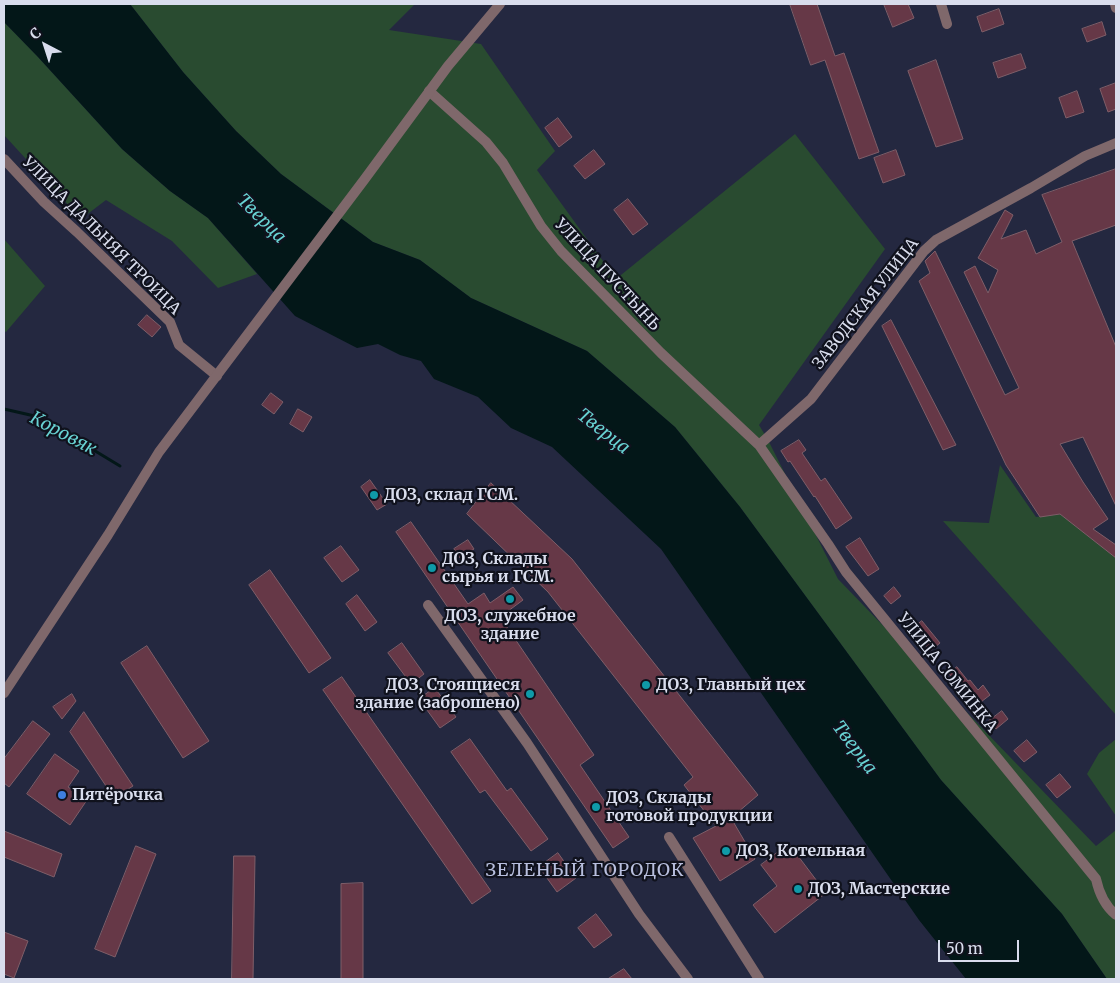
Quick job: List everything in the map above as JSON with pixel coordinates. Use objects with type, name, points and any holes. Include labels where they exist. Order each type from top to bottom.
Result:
[{"type":"street","points":[[4,693],[103,542],[159,452],[429,91],[500,4]]},
{"type":"street","points":[[941,4],[947,24]]},
{"type":"street","points":[[1115,4],[1116,8]]},
{"type":"street","name":"УЛИЦА ПУСТЫНЬ","points":[[429,91],[486,142],[503,163],[540,226],[561,251],[661,353],[759,445]]},
{"type":"street","name":"ЗАВОДСКАЯ УЛИЦА","points":[[759,445],[811,399],[924,251],[936,240],[1032,188],[1085,156],[1116,144]]},
{"type":"street","name":"УЛИЦА ДАЛЬНЯЯ ТРОИЦА","points":[[4,159],[44,202],[170,322],[179,345],[217,376]]},
{"type":"street","name":"УЛИЦА СОМИНКА","points":[[759,445],[846,572],[1096,879],[1098,892],[1116,915]]},
{"type":"street","points":[[428,605],[526,743],[640,914],[688,979]]},
{"type":"street","points":[[669,837],[759,979]]},
{"type":"green space","points":[[130,4],[415,4],[389,30],[481,44],[555,151],[537,170],[616,279],[795,134],[885,249],[759,425],[838,579],[1096,846],[1116,830],[1116,979],[1107,979],[1062,914],[941,780],[740,507],[675,427],[587,351],[471,298],[420,260],[373,242],[281,174],[236,131],[183,72]]},
{"type":"green space","points":[[4,22],[122,149],[170,191],[208,218],[257,274],[218,288],[172,241],[106,200],[81,219],[4,135]]},
{"type":"green space","points":[[4,239],[45,286],[6,332],[4,331]]},
{"type":"green space","points":[[1000,465],[1036,517],[1060,514],[1116,558],[1116,715],[943,521],[989,523]]},
{"type":"green space","points":[[1116,739],[1116,816],[1087,774],[1099,753]]},
{"type":"water","name":"Тверца","points":[[4,4],[130,4],[183,72],[236,131],[281,174],[373,242],[420,260],[471,298],[587,351],[675,427],[740,507],[941,780],[1062,914],[1107,979],[966,979],[919,920],[661,549],[552,447],[511,428],[478,397],[434,379],[421,361],[400,355],[378,344],[357,348],[295,316],[208,218],[170,191],[122,149],[4,22]]},
{"type":"building","points":[[790,4],[817,4],[835,56],[844,53],[879,152],[859,159],[825,60],[811,65]]},
{"type":"building","points":[[884,4],[908,4],[914,18],[893,27]]},
{"type":"building","points":[[999,9],[1004,24],[982,32],[977,17]]},
{"type":"building","points":[[1102,22],[1106,35],[1087,42],[1082,29]]},
{"type":"building","points":[[1021,54],[1026,68],[998,78],[993,63]]},
{"type":"building","points":[[936,60],[963,139],[936,147],[908,71]]},
{"type":"building","points":[[1116,83],[1116,109],[1108,112],[1100,89]]},
{"type":"building","points":[[1077,91],[1084,112],[1066,118],[1059,98]]},
{"type":"building","points":[[558,118],[572,137],[559,147],[545,128]]},
{"type":"building","points":[[594,150],[605,164],[585,179],[574,166]]},
{"type":"building","points":[[896,150],[905,175],[883,183],[874,158]]},
{"type":"building","points":[[1116,169],[1116,225],[1072,241],[1116,347],[1116,506],[1083,437],[1060,444],[1108,519],[1093,529],[1116,545],[1116,558],[1060,514],[1040,517],[1006,465],[919,281],[930,273],[925,261],[935,251],[1005,395],[1019,388],[964,272],[975,266],[988,293],[998,270],[978,258],[1005,210],[1013,215],[1001,239],[1026,230],[1036,254],[1062,242],[1042,195]]},
{"type":"building","points":[[628,199],[648,224],[633,235],[614,210]]},
{"type":"building","points":[[147,315],[161,327],[152,337],[138,325]]},
{"type":"building","points":[[891,320],[956,445],[943,450],[882,326]]},
{"type":"building","points":[[271,393],[283,402],[274,414],[262,405]]},
{"type":"building","points":[[298,409],[312,417],[303,432],[290,424]]},
{"type":"building","points":[[799,440],[806,450],[802,453],[821,481],[825,478],[852,518],[836,529],[815,496],[781,451]]},
{"type":"building","name":"ДОЗ, склад ГСМ.","points":[[370,480],[387,504],[377,510],[361,487]]},
{"type":"building","name":"ДОЗ, Главный цех","points":[[491,483],[572,559],[758,795],[731,818],[755,859],[720,881],[693,838],[716,826],[684,785],[693,777],[548,592],[467,514]]},
{"type":"building","points":[[411,522],[468,604],[484,593],[490,603],[513,587],[523,600],[500,617],[594,755],[580,765],[629,837],[613,848],[396,532]]},
{"type":"building","points":[[860,538],[879,569],[868,576],[846,547]]},
{"type":"building","points":[[468,540],[474,549],[460,558],[454,549]]},
{"type":"building","points":[[341,546],[359,570],[342,582],[324,558]]},
{"type":"building","points":[[270,570],[331,658],[309,673],[249,585]]},
{"type":"building","points":[[894,587],[901,596],[891,604],[884,596]]},
{"type":"building","points":[[357,595],[377,622],[365,631],[346,604]]},
{"type":"building","points":[[922,621],[940,643],[930,651],[912,629]]},
{"type":"building","points":[[402,643],[424,674],[411,684],[388,653]]},
{"type":"building","points":[[147,646],[209,741],[183,758],[121,663]]},
{"type":"building","points":[[957,667],[978,690],[983,685],[990,695],[977,705],[949,674]]},
{"type":"building","points":[[342,677],[491,891],[472,904],[323,690]]},
{"type":"building","points":[[435,688],[456,717],[440,728],[419,699]]},
{"type":"building","points":[[72,694],[76,701],[62,719],[53,707]]},
{"type":"building","points":[[1002,711],[1008,719],[996,729],[989,721]]},
{"type":"building","points":[[84,712],[133,786],[114,798],[70,732]]},
{"type":"building","points":[[33,721],[50,734],[9,787],[4,783],[4,759]]},
{"type":"building","points":[[470,739],[507,791],[511,788],[548,839],[531,851],[485,790],[480,793],[451,752]]},
{"type":"building","points":[[1027,740],[1037,752],[1024,762],[1014,751]]},
{"type":"building","points":[[55,754],[79,771],[68,787],[87,800],[70,825],[27,794]]},
{"type":"building","points":[[1060,774],[1071,787],[1057,798],[1046,785]]},
{"type":"building","points":[[4,831],[62,854],[54,877],[4,857]]},
{"type":"building","name":"ДОЗ, Мастерские","points":[[789,844],[826,893],[775,933],[753,905],[777,886],[761,865]]},
{"type":"building","points":[[136,846],[156,854],[115,957],[95,949]]},
{"type":"building","points":[[558,853],[576,878],[557,892],[539,867]]},
{"type":"building","points":[[234,856],[255,856],[253,979],[232,979]]},
{"type":"building","points":[[363,883],[363,979],[341,979],[341,884]]},
{"type":"building","points":[[596,914],[612,935],[594,948],[578,928]]},
{"type":"building","points":[[4,932],[28,941],[14,978],[4,974]]},
{"type":"building","points":[[624,969],[632,979],[608,979]]},
{"type":"waterway","name":"Коровяк","points":[[4,409],[39,417],[120,466]]},
{"type":"place","name":"ДОЗ, склад ГСМ.","points":[[374,495]]},
{"type":"place","name":"ДОЗ, Склады сырья и ГСМ.","points":[[432,568]]},
{"type":"place","name":"ДОЗ, служебное здание","points":[[510,599]]},
{"type":"place","name":"ДОЗ, Главный цех","points":[[646,685]]},
{"type":"place","name":"ДОЗ, Стоящиеся здание (заброшено)","points":[[530,694]]},
{"type":"place","name":"Пятёрочка","points":[[62,795]]},
{"type":"place","name":"ДОЗ, Склады готовой продукции","points":[[596,807]]},
{"type":"place","name":"ДОЗ, Котельная","points":[[726,851]]},
{"type":"place","name":"ДОЗ, Мастерские","points":[[798,889]]},
{"type":"district","name":"ЗЕЛЕНЫЙ ГОРОДОК","points":[[585,871]]}]
